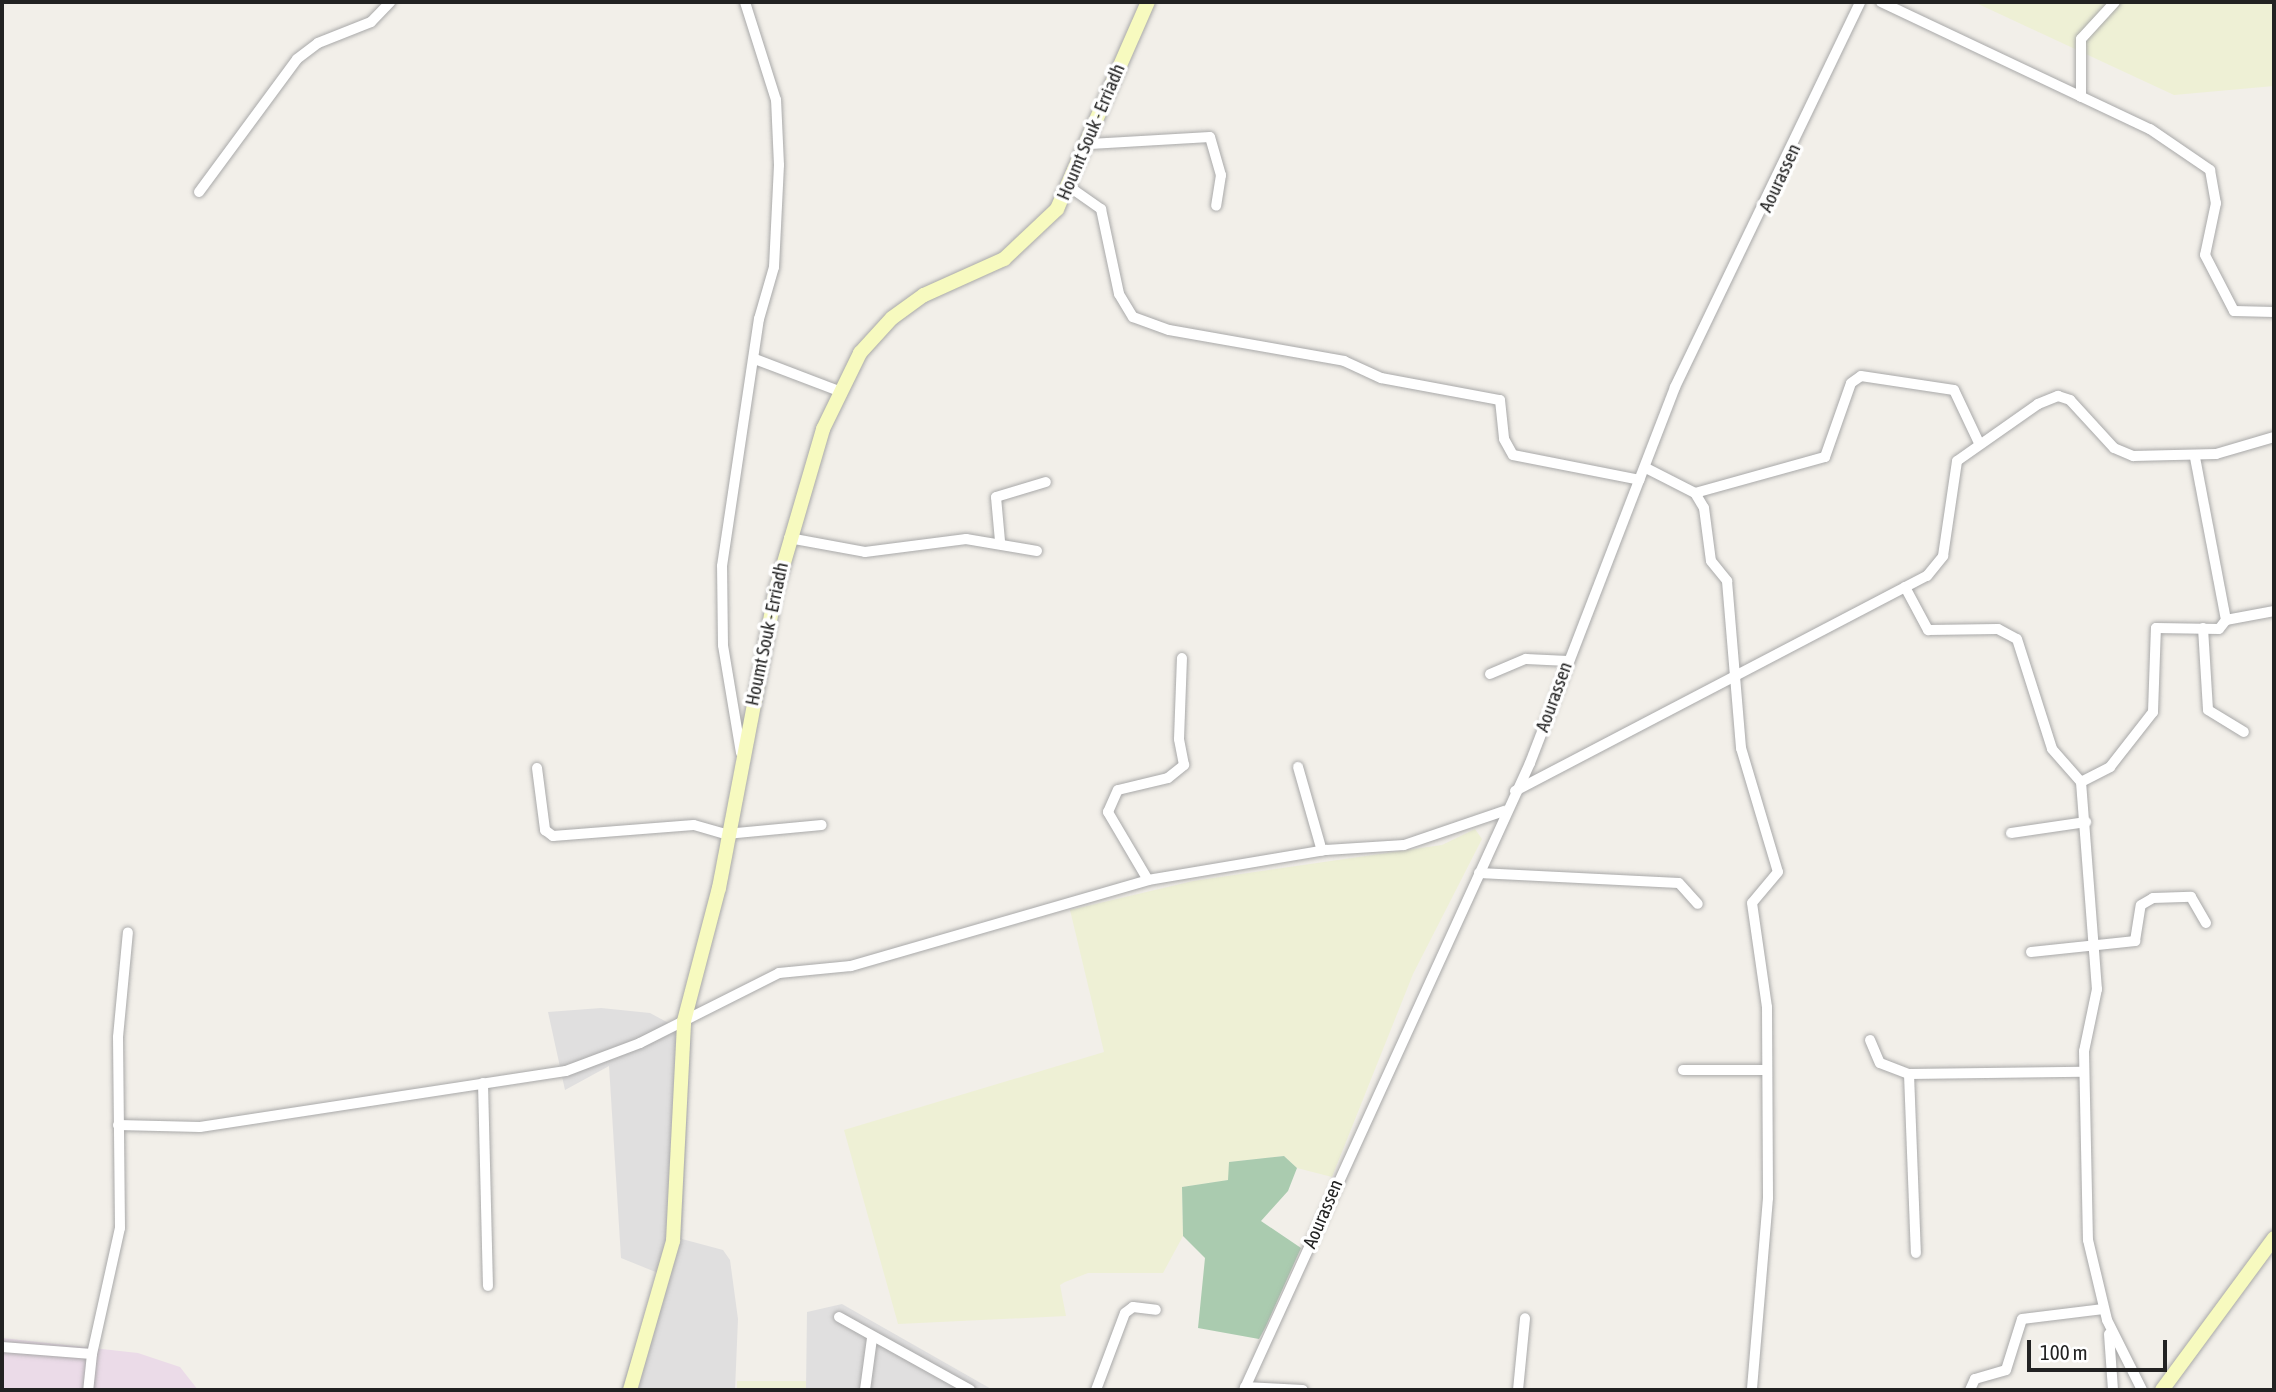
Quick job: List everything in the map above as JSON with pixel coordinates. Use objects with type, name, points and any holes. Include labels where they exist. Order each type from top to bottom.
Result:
[{"type":"street","points":[[199,192],[297,59],[318,43],[371,22],[390,2]]},
{"type":"street","points":[[741,753],[723,645],[722,566],[755,359],[775,259],[778,117],[745,2]]},
{"type":"street","name":"Houmt Souk - Erriadh","points":[[630,1390],[673,1241],[684,1021],[719,888],[741,753],[789,538],[839,391],[892,318],[923,295],[1004,259],[1034,237],[1071,188],[1148,2]]},
{"type":"street","name":"Aourassen","points":[[1244,1388],[1515,791],[1688,359],[1760,220],[1860,2]]},
{"type":"street","points":[[1881,2],[2150,129],[2210,170],[2216,203],[2206,255],[2234,311],[2274,312]]},
{"type":"street","points":[[2081,97],[2081,39],[2115,2]]},
{"type":"street","points":[[1090,144],[1210,137],[1217,144],[1221,175],[1216,206]]},
{"type":"street","points":[[1071,188],[1101,209],[1119,295],[1133,317],[1169,330],[1344,361],[1381,378],[1500,400],[1504,439],[1513,455],[1640,480]]},
{"type":"street","points":[[755,359],[839,391]]},
{"type":"street","points":[[1646,468],[1695,493],[1825,457],[1851,383],[1861,376],[1954,390],[1979,443]]},
{"type":"street","points":[[1515,791],[1734,673],[1905,587],[1941,562],[1957,461],[1979,443],[2058,396],[2082,408],[2121,454],[2195,457],[2274,436]]},
{"type":"street","points":[[2195,457],[2226,620]]},
{"type":"street","points":[[1000,541],[996,497],[1046,482]]},
{"type":"street","points":[[1695,493],[1711,561],[1727,581],[1741,748],[1778,872],[1752,903],[1766,987],[1764,1070],[1768,1198],[1752,1390]]},
{"type":"street","points":[[789,538],[865,552],[1000,541],[1037,551]]},
{"type":"street","points":[[1905,587],[1928,630],[1998,629],[2017,639],[2052,749],[2081,782],[2097,989],[2083,1072],[2086,1216],[2105,1314],[2113,1390]]},
{"type":"street","points":[[2081,782],[2110,767],[2153,712],[2156,628],[2219,629],[2226,620],[2274,611]]},
{"type":"street","points":[[2203,628],[2208,710],[2244,732]]},
{"type":"street","points":[[1148,880],[1108,812],[1118,790],[1168,778],[1184,765],[1182,658]]},
{"type":"street","points":[[1490,674],[1526,659],[1568,661]]},
{"type":"street","points":[[1298,767],[1322,851]]},
{"type":"street","points":[[537,768],[549,835],[694,825],[726,834],[822,825]]},
{"type":"street","points":[[118,1125],[200,1127],[566,1071],[684,1021],[779,973],[850,966],[1148,880],[1322,851],[1404,845],[1504,811]]},
{"type":"street","points":[[2011,833],[2086,822]]},
{"type":"street","points":[[1479,873],[1679,883],[1698,904]]},
{"type":"street","points":[[2031,952],[2134,941],[2141,905],[2153,898],[2191,897],[2206,923]]},
{"type":"street","points":[[89,1390],[92,1354],[120,1228],[117,1037],[128,932]]},
{"type":"street","points":[[1870,1040],[1880,1063],[1909,1074],[2083,1072]]},
{"type":"street","points":[[1683,1070],[1764,1070]]},
{"type":"street","points":[[1909,1074],[1916,1253]]},
{"type":"street","points":[[483,1083],[488,1286]]},
{"type":"street","points":[[2162,1390],[2274,1238]]},
{"type":"street","points":[[1096,1390],[1125,1313],[1133,1307],[1156,1310]]},
{"type":"street","points":[[1970,1390],[1976,1379],[2006,1370],[2022,1320],[2105,1314]]},
{"type":"street","points":[[2105,1314],[2142,1390]]},
{"type":"street","points":[[839,1317],[872,1338],[970,1390]]},
{"type":"street","points":[[1518,1390],[1525,1318]]},
{"type":"street","points":[[865,1390],[872,1338]]},
{"type":"street","points":[[2,1347],[92,1354]]},
{"type":"street","points":[[1244,1388],[1303,1390]]},
{"type":"shaded area","points":[[601,1008],[650,1013],[691,1035],[682,1239],[723,1250],[730,1260],[738,1319],[735,1390],[621,1390],[658,1273],[621,1258],[609,1066],[565,1090],[548,1012]]},
{"type":"shaded area","points":[[842,1304],[993,1390],[806,1390],[807,1312]]},
{"type":"shaded area","points":[[2,1338],[138,1353],[180,1367],[198,1390],[2,1390]]},
{"type":"green space","points":[[1974,2],[2274,2],[2274,86],[2174,95]]},
{"type":"green space","points":[[1475,829],[1482,839],[1413,974],[1332,1177],[1297,1168],[1284,1156],[1229,1162],[1229,1180],[1182,1187],[1183,1236],[1163,1273],[1088,1273],[1065,1282],[1060,1285],[1066,1316],[898,1324],[844,1130],[1104,1052],[1070,910],[1193,881],[1442,845]]},
{"type":"green space","points":[[1284,1156],[1297,1168],[1288,1191],[1261,1221],[1301,1248],[1265,1328],[1259,1339],[1198,1328],[1205,1258],[1183,1236],[1182,1187],[1228,1180],[1229,1162]]},
{"type":"green space","points":[[737,1381],[806,1381],[806,1390],[737,1390]]}]
